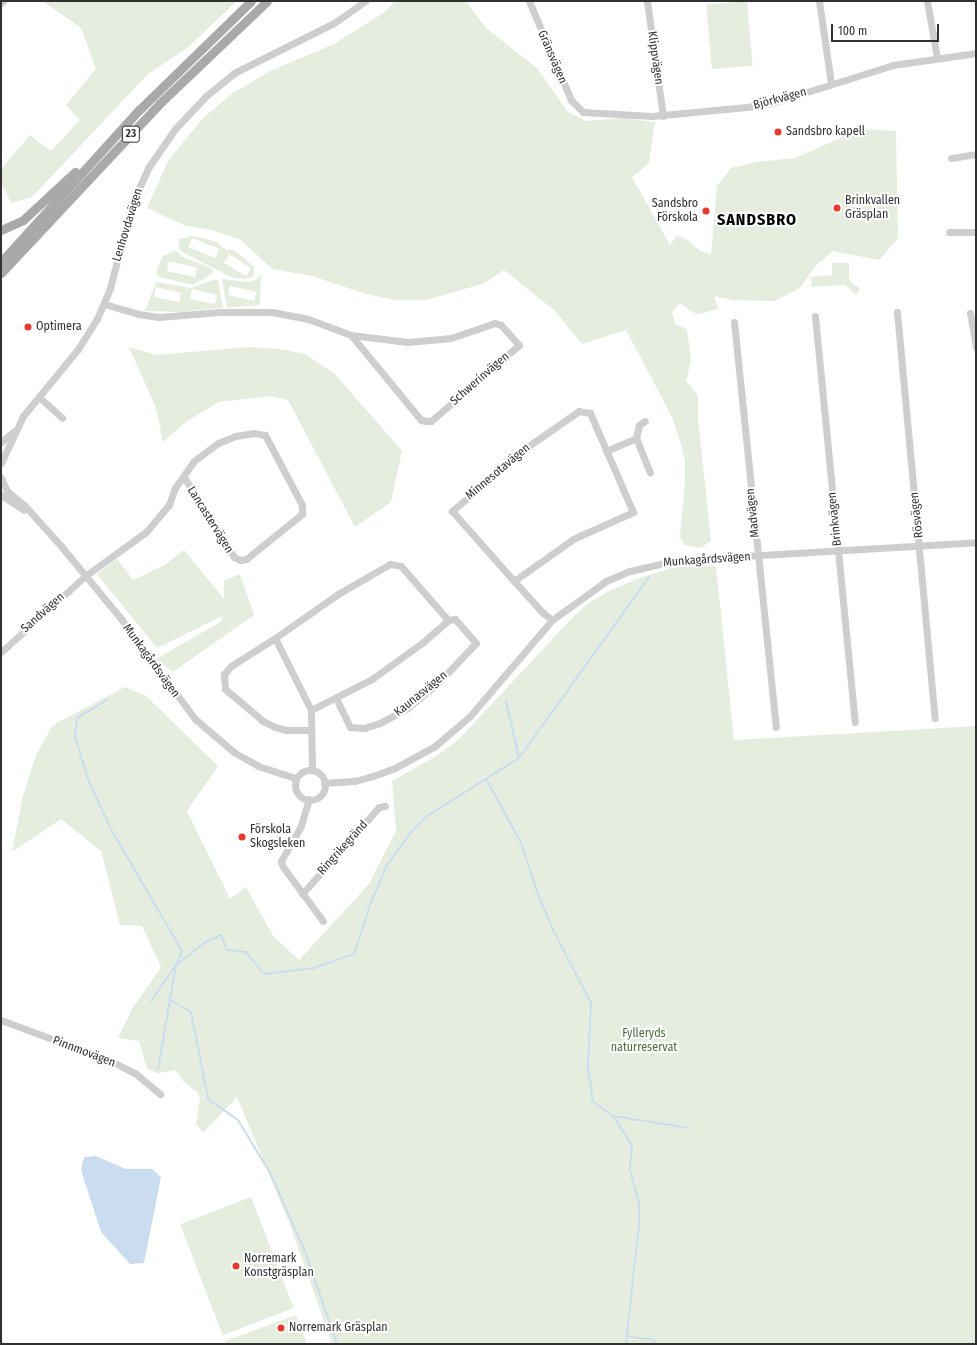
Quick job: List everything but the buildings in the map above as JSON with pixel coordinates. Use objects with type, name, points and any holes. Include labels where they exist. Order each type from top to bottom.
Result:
[{"type":"main road","name":"23","points":[[1,262],[108,143],[216,33],[251,1]]},
{"type":"main road","name":"23","points":[[1,273],[159,104],[267,1]]},
{"type":"main road","points":[[1,230],[23,220],[108,143]]},
{"type":"street","name":"Gränsvägen","points":[[529,1],[569,96],[580,110]]},
{"type":"street","name":"Klippvägen","points":[[647,1],[663,116]]},
{"type":"street","points":[[819,1],[831,83]]},
{"type":"street","points":[[927,1],[937,58]]},
{"type":"street","name":"Lenhovdavägen","points":[[1,442],[14,431],[39,397],[78,349],[104,304],[132,203],[148,168],[175,128],[206,96],[234,73],[334,22],[360,3]]},
{"type":"street","name":"Björkvägen","points":[[580,110],[663,116],[721,111],[772,103],[831,83],[893,65],[976,53]]},
{"type":"street","points":[[951,158],[976,154]]},
{"type":"street","points":[[949,232],[976,232]]},
{"type":"street","name":"Schwerinvägen","points":[[104,304],[159,317],[220,312],[272,312],[308,318],[351,335],[391,341],[439,340],[462,336],[495,323],[501,325],[519,346],[431,421],[426,421],[421,420],[351,335]]},
{"type":"street","name":"Rösvägen","points":[[897,312],[935,718]]},
{"type":"street","points":[[970,313],[976,346]]},
{"type":"street","name":"Brinkvägen","points":[[815,316],[855,722]]},
{"type":"street","name":"Madvägen","points":[[734,322],[776,727]]},
{"type":"street","points":[[39,397],[62,418]]},
{"type":"street","name":"Minnesotavägen","points":[[514,581],[573,539],[633,512],[590,413],[579,411],[527,447],[452,511],[514,581],[552,620]]},
{"type":"street","points":[[645,421],[639,424],[636,438],[650,472]]},
{"type":"street","name":"Lenhovdavägen","points":[[1,463],[14,431]]},
{"type":"street","name":"Lancastervägen","points":[[84,576],[146,532],[169,505],[175,488],[194,461],[218,444],[253,433],[265,435],[302,505],[302,514],[246,559],[240,560],[234,557],[184,477]]},
{"type":"street","points":[[606,451],[636,438]]},
{"type":"street","name":"Munkagårdsvägen","points":[[1,478],[7,491],[29,512],[122,620],[195,719],[217,740],[258,766],[296,778]]},
{"type":"street","name":"Munkagårdsvägen","points":[[1,495],[29,512]]},
{"type":"street","name":"Munkagårdsvägen","points":[[324,783],[350,782],[373,776],[395,768],[435,746],[470,716],[552,620],[606,581],[630,571],[677,560],[976,542]]},
{"type":"street","name":"Kaunasvägen","points":[[312,730],[286,730],[275,727],[263,721],[225,689],[224,674],[231,666],[275,638],[338,594],[390,564],[401,566],[448,620],[455,619],[476,643],[437,684],[406,709],[380,723],[356,729],[350,727],[336,698]]},
{"type":"street","name":"Sandvägen","points":[[1,652],[84,576]]},
{"type":"street","points":[[311,710],[336,698],[396,662],[448,620]]},
{"type":"street","points":[[275,638],[311,710],[312,770]]},
{"type":"street","points":[[312,770],[319,773],[324,783],[320,795],[309,800],[301,797],[296,790],[296,778],[303,772],[312,770]]},
{"type":"street","points":[[309,800],[301,826],[281,861],[302,894],[323,921]]},
{"type":"street","name":"Ringrikegränd","points":[[302,894],[379,807],[385,806]]},
{"type":"street","name":"Pinnmovägen","points":[[1,1020],[112,1061],[135,1073],[160,1094]]},
{"type":"green space","points":[[10,1],[237,1],[187,48],[148,74],[32,197],[11,203],[1,183],[1,169],[30,135],[51,151],[80,120],[66,105],[96,69],[81,28],[44,2]]},
{"type":"green space","points":[[395,1],[466,1],[486,28],[537,68],[568,112],[586,121],[623,118],[655,122],[649,163],[632,177],[670,245],[677,235],[689,241],[700,251],[711,254],[717,186],[731,168],[756,162],[795,158],[861,129],[896,131],[898,238],[879,260],[833,251],[816,265],[800,288],[775,301],[732,300],[714,296],[718,309],[698,314],[690,311],[680,303],[672,312],[675,324],[687,329],[691,360],[686,381],[698,396],[698,418],[711,541],[700,548],[684,545],[680,536],[685,482],[685,461],[680,441],[671,415],[626,330],[582,344],[555,311],[504,270],[482,284],[426,300],[395,300],[366,294],[312,276],[272,269],[241,240],[212,230],[186,226],[147,208],[168,161],[204,117],[233,93],[270,71],[334,44],[385,12]]},
{"type":"green space","points":[[747,1],[753,66],[712,69],[706,5]]},
{"type":"green space","points":[[194,236],[217,242],[226,250],[234,250],[254,267],[254,277],[244,279],[231,277],[182,252],[178,246],[179,239]],"holes":[[[192,238],[219,249],[215,258],[188,247]],[[229,254],[251,268],[246,276],[224,263]]]},
{"type":"green space","points":[[175,250],[185,258],[212,269],[212,274],[193,285],[159,277],[156,273],[163,256]],"holes":[[[169,261],[197,268],[195,277],[167,271]]]},
{"type":"green space","points":[[832,263],[849,263],[849,280],[860,289],[856,295],[845,285],[812,287],[811,277],[832,275]]},
{"type":"green space","points":[[261,274],[260,305],[227,308],[222,279],[249,282],[257,279]],"holes":[[[230,286],[256,292],[254,301],[228,295]]]},
{"type":"green space","points":[[213,280],[218,280],[223,308],[177,312],[145,311],[156,282],[191,288]],"holes":[[[156,287],[181,293],[179,302],[154,297]],[[192,289],[217,295],[215,304],[190,299]]]},
{"type":"green space","points":[[129,347],[157,355],[249,347],[279,349],[305,354],[335,374],[402,451],[391,502],[355,527],[288,400],[271,396],[219,402],[187,421],[163,442],[156,408]]},
{"type":"green space","points":[[184,550],[224,599],[224,581],[240,574],[254,615],[173,672],[156,659],[222,621],[222,616],[157,648],[97,574],[117,559],[133,580],[163,566]]},
{"type":"green space","name":"Fylleryds naturreservat","points":[[695,565],[716,566],[734,740],[976,726],[976,1344],[332,1344],[289,1222],[237,1097],[203,1133],[196,1124],[200,1098],[197,1092],[185,1083],[175,1070],[158,1073],[147,1069],[139,1041],[118,1038],[132,1009],[161,967],[142,926],[120,925],[101,851],[61,819],[12,852],[23,796],[36,755],[53,725],[125,687],[146,696],[218,766],[187,811],[230,899],[246,887],[273,936],[299,960],[369,884],[396,831],[392,781],[438,755],[459,739],[572,618],[589,603],[611,590],[642,577],[672,568]]},
{"type":"green space","name":"Norremark Konstgräsplan","points":[[251,1197],[294,1308],[223,1335],[180,1224]]},
{"type":"green space","name":"Norremark Gräsplan","points":[[296,1315],[307,1344],[226,1344],[225,1341]]},
{"type":"water","points":[[96,1156],[126,1169],[152,1169],[161,1177],[144,1263],[130,1264],[101,1232],[81,1170],[84,1157]]},
{"type":"waterway","points":[[151,1001],[176,965],[204,943],[221,935],[227,950],[246,952],[264,974],[314,968],[354,954],[371,902],[387,865],[412,831],[427,816],[519,758],[649,577]]},
{"type":"waterway","points":[[107,700],[77,718],[75,737],[89,782],[112,831],[182,951],[176,965],[170,1000],[191,1012],[208,1099],[238,1120],[270,1173],[306,1254],[337,1344]]},
{"type":"waterway","points":[[506,701],[519,758]]},
{"type":"waterway","points":[[486,779],[521,843],[537,892],[552,928],[591,1003],[588,1067],[593,1102],[613,1116],[632,1145],[630,1170],[639,1204],[639,1224],[626,1344]]},
{"type":"waterway","points":[[158,1069],[170,1000]]},
{"type":"waterway","points":[[613,1116],[689,1128]]},
{"type":"waterway","points":[[626,1336],[653,1340],[656,1344]]},
{"type":"place","name":"Sandsbro kapell","points":[[778,132]]},
{"type":"place","name":"Brinkvallen Gräsplan","points":[[837,208]]},
{"type":"place","name":"Sandsbro Förskola","points":[[706,211]]},
{"type":"place","name":"Optimera","points":[[28,327]]},
{"type":"place","name":"Förskola Skogsleken","points":[[242,837]]},
{"type":"place","name":"Norremark Konstgräsplan","points":[[236,1266]]},
{"type":"place","name":"Norremark Gräsplan","points":[[281,1328]]},
{"type":"district","name":"SANDSBRO","points":[[757,220]]}]
